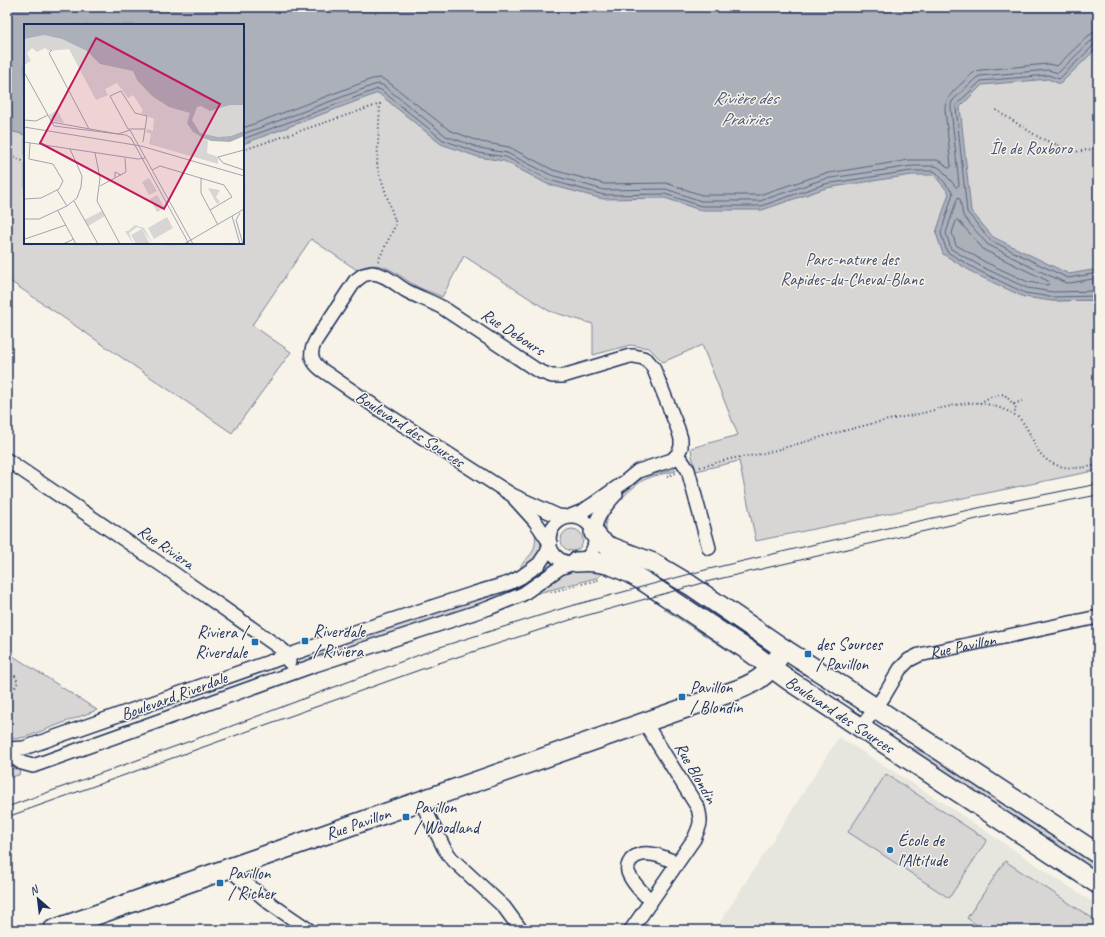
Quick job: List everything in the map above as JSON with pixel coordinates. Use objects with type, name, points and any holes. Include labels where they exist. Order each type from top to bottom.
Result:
[{"type":"street","name":"Boulevard des Sources","points":[[372,273],[359,277],[351,286],[314,345],[312,352],[312,359],[314,363],[380,410],[512,496],[558,516],[568,517]]},
{"type":"street","name":"Rue Debours","points":[[372,273],[381,274],[405,290],[443,308],[535,369],[552,376],[563,376],[630,356],[638,356],[647,360],[653,367],[680,434],[681,448],[677,456]]},
{"type":"street","points":[[626,481],[601,513],[596,523],[594,533],[595,543],[588,557],[576,562],[565,561],[557,557],[552,552],[550,537],[552,528],[559,521],[585,509],[641,470],[668,462],[677,456],[688,470],[709,548]]},
{"type":"street","name":"Rue Riviera","points":[[7,460],[169,570],[280,648],[287,656],[293,673]]},
{"type":"street","name":"Boulevard des Sources","points":[[512,496],[538,525],[550,543]]},
{"type":"street","points":[[568,517],[576,517],[584,520],[591,527],[594,533]]},
{"type":"street","name":"Boulevard des Sources","points":[[594,533],[608,546],[645,560],[672,574],[1098,854]]},
{"type":"street","name":"Boulevard Riverdale","points":[[7,750],[24,748],[377,625],[509,583],[521,577],[538,564],[547,552],[550,543]]},
{"type":"street","name":"Boulevard des Sources","points":[[576,562],[600,563],[616,566],[630,573],[749,651],[790,681],[1098,884]]},
{"type":"street","name":"Boulevard Riverdale","points":[[7,754],[22,764],[33,766],[293,673],[495,606],[523,594],[560,568],[576,562]]},
{"type":"street","name":"Rue Pavillon","points":[[861,728],[884,696],[900,669],[909,660],[920,655],[1098,617]]},
{"type":"street","name":"Rue Pavillon","points":[[53,930],[745,687],[767,673],[784,649]]},
{"type":"street","name":"Rue Blondin","points":[[631,930],[694,839],[701,820],[698,808],[645,723]]},
{"type":"street","points":[[421,801],[444,848],[451,858],[504,907],[521,930]]},
{"type":"street","points":[[651,901],[637,887],[631,878],[628,871],[629,862],[640,854],[660,856],[678,862]]},
{"type":"street","points":[[228,868],[271,904],[309,930]]},
{"type":"path","points":[[244,150],[380,104],[377,166],[396,224],[372,273]]},
{"type":"path","points":[[996,110],[1040,138],[1075,152],[1098,148]]},
{"type":"path","points":[[7,154],[24,162]]},
{"type":"path","points":[[980,403],[990,397],[1004,394],[1014,404],[1016,410],[1014,415]]},
{"type":"path","points":[[1014,404],[1022,401]]},
{"type":"path","points":[[695,468],[734,458],[765,453],[884,421],[965,404],[980,403],[999,408],[1019,418],[1028,430],[1039,452],[1052,462],[1065,468],[1098,465]]},
{"type":"path","points":[[664,476],[680,472]]},
{"type":"path","points":[[542,594],[602,579]]},
{"type":"path","points":[[7,678],[15,676],[18,682],[15,687],[7,690]]},
{"type":"shaded area","name":"École de l'Altitude","points":[[839,737],[951,808],[1098,906],[1098,930],[715,930]]},
{"type":"green space","name":"Parc-nature des Rapides-du-Cheval-Blanc","points":[[1098,7],[1098,283],[1052,301],[1098,300],[1098,470],[756,541],[739,461],[696,471],[691,448],[738,435],[702,345],[663,362],[649,348],[630,345],[593,355],[593,324],[549,311],[464,256],[442,297],[410,283],[396,273],[382,266],[366,266],[357,270],[311,239],[252,325],[291,352],[232,433],[7,279],[7,47],[24,47],[24,244],[244,244],[244,37]]},
{"type":"green space","points":[[673,469],[676,471],[646,479],[627,493],[614,508],[606,522],[605,529],[612,538],[604,532],[603,522],[606,514],[628,489],[645,477]]},
{"type":"green space","points":[[534,529],[540,543],[539,554],[521,572],[520,569],[522,564],[534,548]]},
{"type":"green space","points":[[568,529],[576,529],[583,536],[583,544],[576,551],[568,551],[561,544],[561,536]]},
{"type":"green space","points":[[548,561],[553,565],[528,585],[526,581]]},
{"type":"green space","points":[[590,568],[602,573],[601,575],[596,578],[534,594],[560,576],[573,571]]},
{"type":"green space","points":[[522,583],[524,587],[490,601],[320,657],[318,651],[507,590]]},
{"type":"green space","points":[[695,599],[741,629],[754,640],[751,644],[691,604]]},
{"type":"green space","points":[[665,607],[732,650],[735,655],[664,609]]},
{"type":"green space","points":[[7,652],[97,710],[26,737],[15,739],[7,738]]},
{"type":"green space","points":[[912,748],[933,756],[1098,862],[1098,872],[911,749]]},
{"type":"green space","points":[[7,767],[20,770],[19,775],[7,778]]},
{"type":"green space","points":[[886,774],[987,840],[949,898],[848,832]]},
{"type":"green space","points":[[1005,861],[1098,922],[1098,930],[984,930],[967,918]]},
{"type":"water","name":"Rivière des Prairies","points":[[7,7],[1098,7],[1098,47],[1060,84],[1048,79],[982,85],[960,107],[971,211],[993,237],[1069,274],[1098,269],[1098,300],[1052,301],[1024,297],[977,275],[943,254],[936,233],[949,193],[934,175],[912,175],[826,188],[762,210],[700,210],[665,198],[603,199],[547,184],[504,161],[478,157],[441,144],[378,93],[244,144],[244,24],[24,24],[24,135],[7,130]]},
{"type":"tram line","points":[[7,807],[229,727],[440,647],[567,607],[705,570],[820,543],[987,506],[1098,484]]},
{"type":"tram line","points":[[7,817],[439,663],[570,620],[710,581],[994,515],[1098,495]]},
{"type":"place","name":"Riverdale / Riviera","points":[[305,641]]},
{"type":"place","name":"Riviera / Riverdale","points":[[255,642]]},
{"type":"place","name":"des Sources / Pavillon","points":[[808,654]]},
{"type":"place","name":"Pavillon / Blondin","points":[[682,697]]},
{"type":"place","name":"Pavillon / Woodland","points":[[406,817]]},
{"type":"place","name":"École de l'Altitude","points":[[890,850]]},
{"type":"place","name":"Pavillon / Richer","points":[[220,883]]},
{"type":"park label","name":"Île de Roxboro","points":[[1031,148]]}]
